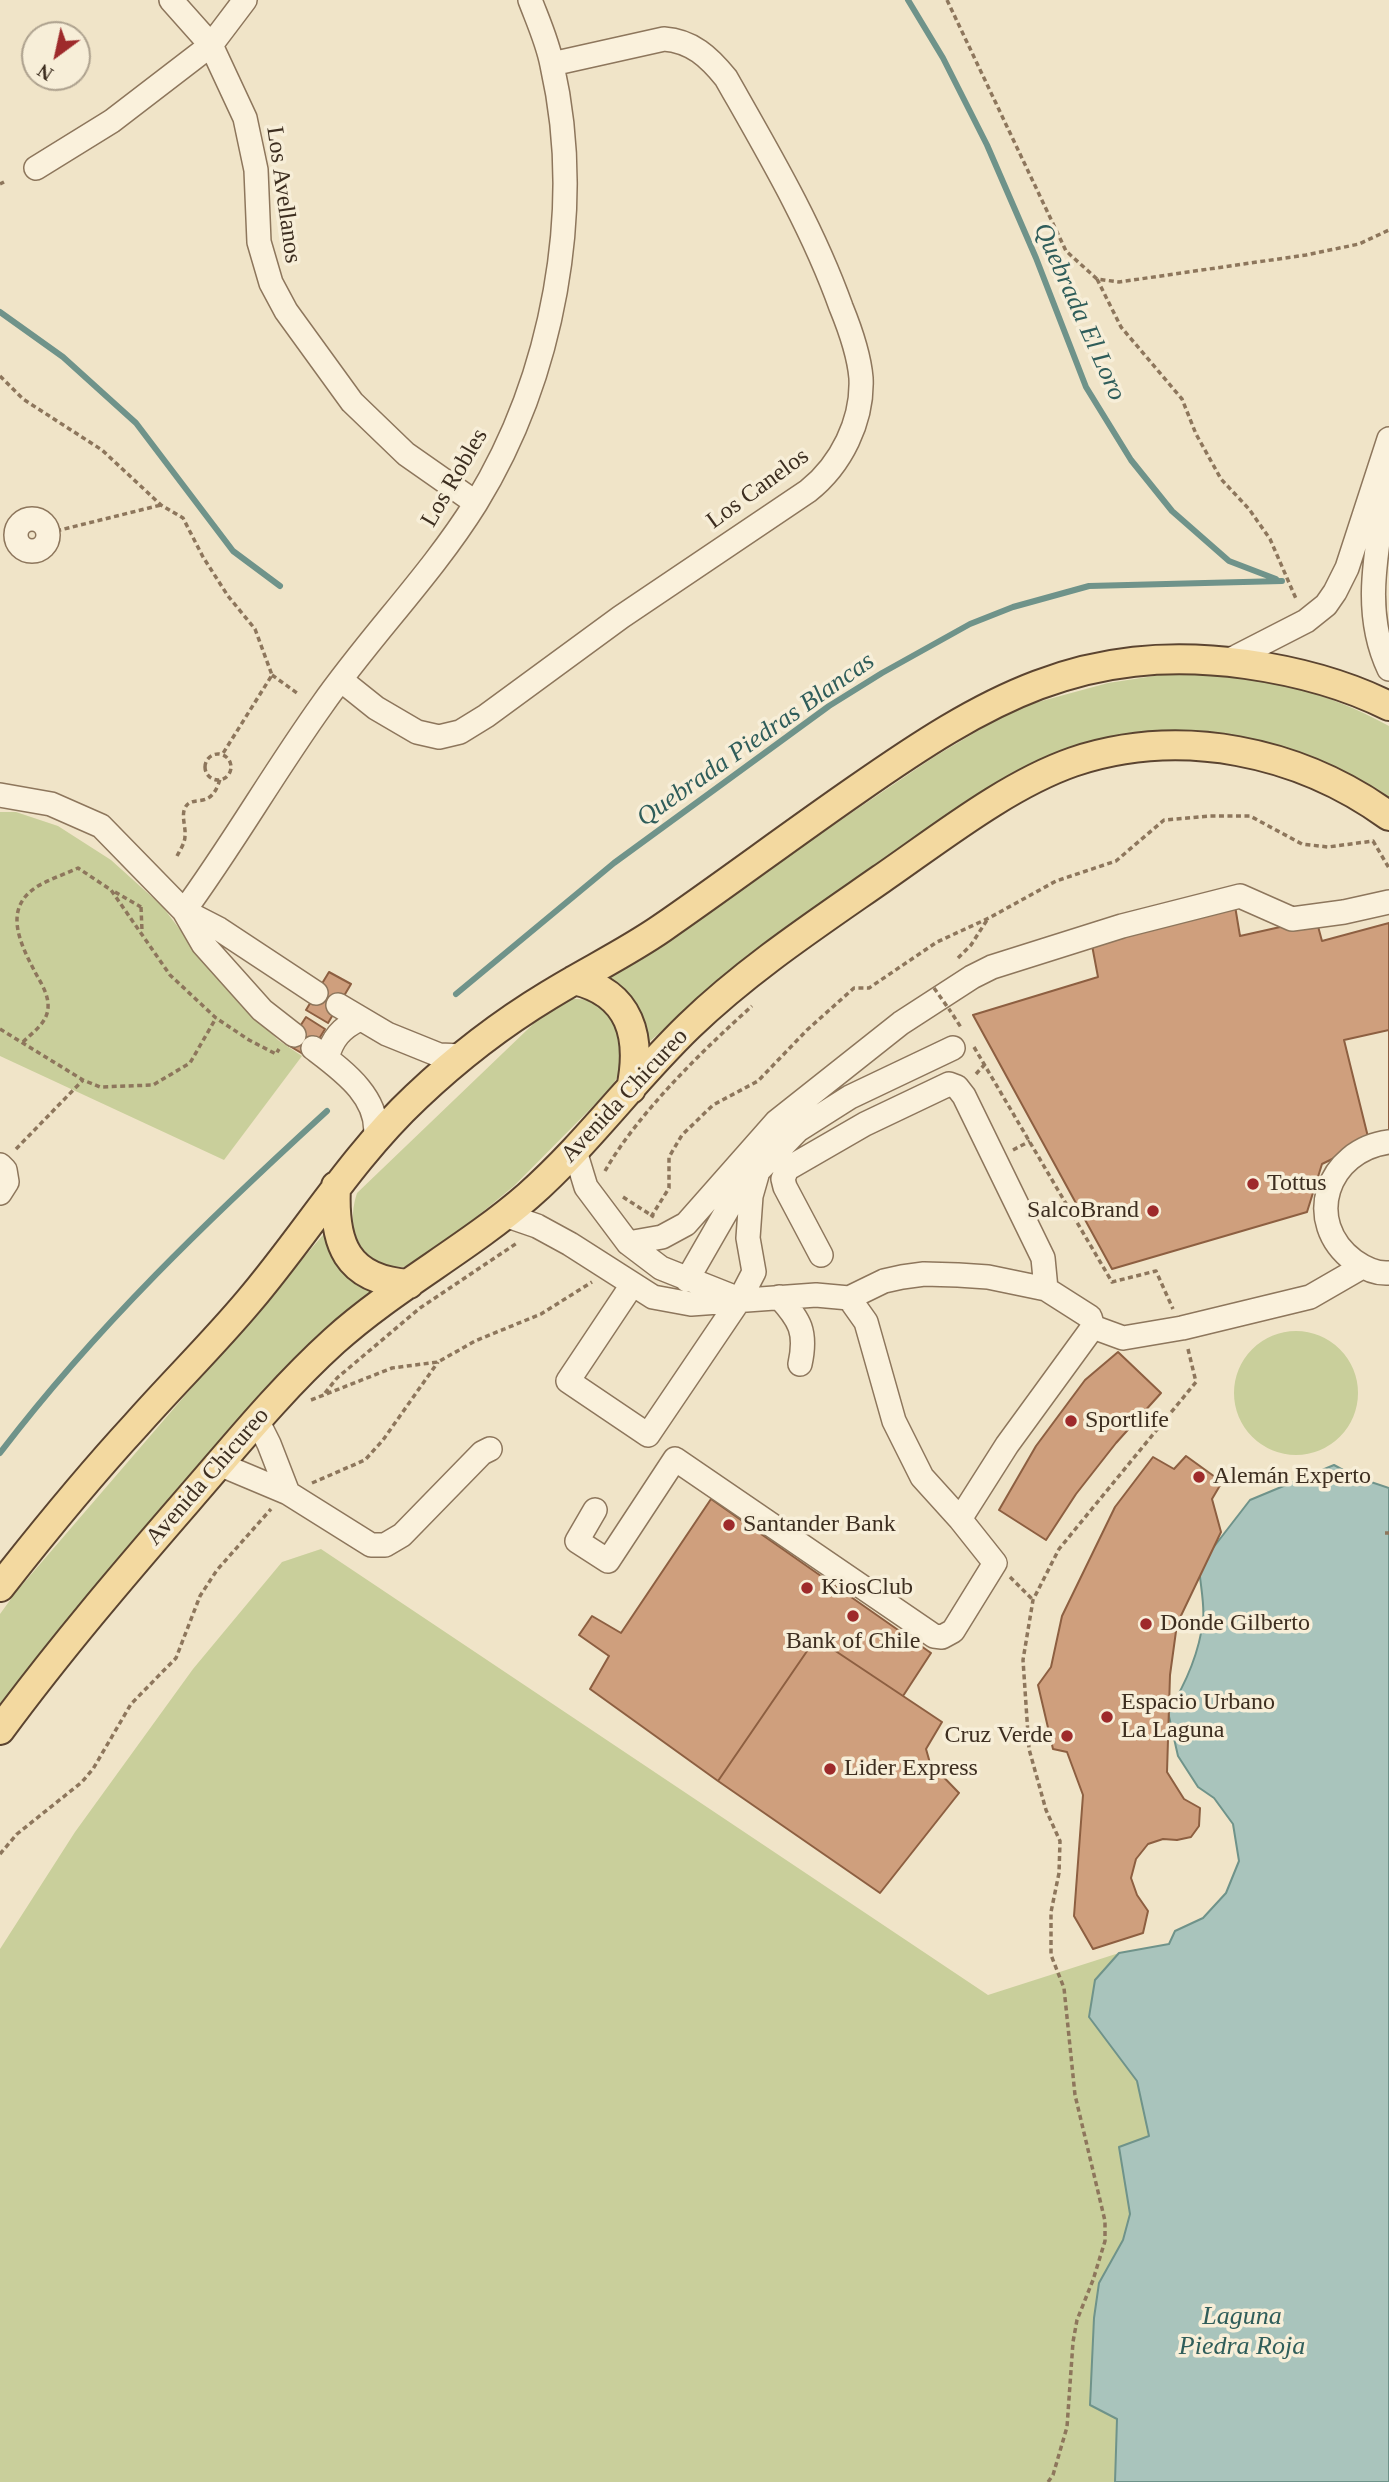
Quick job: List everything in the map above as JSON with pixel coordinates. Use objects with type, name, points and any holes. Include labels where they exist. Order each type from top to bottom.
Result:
[{"type":"main road","points":[[0,1587],[125,1436],[246,1305],[375,1139],[415,1097],[463,1055],[522,1012],[661,929],[939,733],[1005,697],[1057,677],[1139,660],[1228,662],[1263,666],[1324,680],[1389,706]]},
{"type":"main road","name":"Avenida Chicureo","points":[[0,1730],[110,1591],[219,1464],[257,1420],[336,1340],[505,1215],[575,1152],[674,1040],[714,1002],[813,926],[975,814],[1073,762],[1127,749],[1159,746],[1225,748],[1278,760],[1348,789],[1389,816]]},
{"type":"main road","points":[[574,980],[606,993],[628,1020],[635,1055],[631,1089]]},
{"type":"main road","points":[[337,1186],[337,1226],[347,1256],[372,1277],[409,1284]]},
{"type":"street","name":"Los Avellanos","points":[[171,0],[211,45],[237,98],[250,134],[256,170],[259,242],[271,283],[286,311],[352,402],[406,454],[476,503]]},
{"type":"street","points":[[36,168],[112,121],[211,45],[245,0]]},
{"type":"street","name":"Los Robles","points":[[184,911],[215,869],[322,704],[379,628],[440,554],[476,503],[507,444],[531,384],[542,351],[558,277],[562,232],[563,157],[552,64],[530,0]]},
{"type":"street","name":"Los Canelos","points":[[341,680],[376,708],[417,732],[439,737],[460,732],[621,617],[808,491],[835,463],[850,434],[861,381],[857,353],[843,311],[811,235],[726,78],[703,53],[678,40],[664,39],[552,64]]},
{"type":"street","points":[[1228,662],[1306,621],[1326,605],[1347,568],[1389,439]]},
{"type":"street","points":[[1389,459],[1372,601],[1378,643],[1389,669]]},
{"type":"street","points":[[8,534],[21,523],[32,519],[43,523],[48,533]]},
{"type":"street","points":[[0,796],[51,804],[101,826],[184,911],[204,944],[262,1010],[291,1033]]},
{"type":"street","points":[[628,1243],[662,1237],[687,1224],[776,1122],[901,1023],[992,967],[1122,926],[1240,896],[1292,919],[1389,902]]},
{"type":"street","points":[[184,911],[219,929],[316,993]]},
{"type":"street","points":[[338,1005],[387,1034],[439,1055],[463,1055]]},
{"type":"street","points":[[359,1019],[347,1025],[337,1034],[330,1046],[320,1053],[349,1077],[369,1100],[377,1126],[375,1139]]},
{"type":"street","points":[[687,1280],[737,1193],[798,1130],[850,1097],[964,1042]]},
{"type":"street","points":[[821,1255],[785,1187],[783,1175],[787,1169],[865,1124],[948,1084],[957,1087],[964,1096],[1044,1258],[1046,1289]]},
{"type":"street","points":[[850,1097],[865,1124]]},
{"type":"street","points":[[1389,1142],[1366,1147],[1348,1158],[1334,1174],[1327,1194],[1326,1216],[1332,1236],[1344,1254],[1362,1267],[1389,1273]]},
{"type":"street","points":[[575,1152],[586,1187],[628,1243],[661,1268],[740,1299]]},
{"type":"street","points":[[0,1193],[7,1182],[7,1158]]},
{"type":"street","points":[[632,1285],[568,1381],[648,1435],[740,1299],[754,1272],[748,1238],[751,1196],[757,1175]]},
{"type":"street","points":[[505,1215],[537,1226],[607,1266],[653,1297],[673,1301],[691,1304],[816,1294],[849,1298],[884,1281],[924,1274],[988,1277],[1046,1289],[1090,1317],[1093,1327]]},
{"type":"street","points":[[1093,1327],[1123,1338],[1182,1328],[1310,1297],[1362,1267]]},
{"type":"street","points":[[779,1297],[801,1324],[804,1347],[800,1364]]},
{"type":"street","points":[[595,1510],[577,1541],[608,1561],[675,1459],[934,1636],[942,1637],[953,1631],[995,1563],[960,1518],[922,1477],[894,1421],[866,1322],[849,1298]]},
{"type":"street","points":[[960,1518],[1007,1445],[1093,1327]]},
{"type":"street","points":[[257,1420],[288,1493]]},
{"type":"street","points":[[219,1464],[288,1493],[371,1545],[384,1545],[402,1535],[482,1453],[490,1449]]},
{"type":"path","points":[[947,0],[1066,251],[1097,279],[1121,327],[1182,399],[1209,460],[1221,479],[1249,509],[1270,539],[1306,621]]},
{"type":"path","points":[[1097,279],[1119,282],[1306,256],[1359,244],[1389,230]]},
{"type":"path","points":[[0,376],[23,399],[102,450],[161,505],[183,518],[203,557],[228,596],[255,629],[272,676],[297,693]]},
{"type":"path","points":[[48,533],[161,505]]},
{"type":"path","points":[[222,755],[272,676]]},
{"type":"path","points":[[177,856],[184,841],[185,806],[209,799],[217,790],[220,779],[227,775],[230,768],[229,760],[222,755],[210,756],[205,763],[208,775],[220,779]]},
{"type":"path","points":[[23,1042],[42,1023],[48,1009],[47,993],[26,954],[16,924],[20,904],[37,887],[78,868],[141,907]]},
{"type":"path","points":[[111,890],[170,975],[216,1018],[276,1054],[291,1033]]},
{"type":"path","points":[[142,933],[141,907],[144,901]]},
{"type":"path","points":[[952,965],[971,946],[989,918]]},
{"type":"path","points":[[933,986],[951,1012],[964,1042],[1112,1282],[1156,1271],[1182,1328],[1196,1382],[1059,1549],[1033,1601],[1023,1660],[1029,1749],[1046,1810],[1060,1841],[1059,1873],[1051,1912],[1051,1955],[1064,1988],[1075,2095],[1105,2221],[1105,2241],[1077,2320],[1067,2427],[1053,2475],[1048,2482]]},
{"type":"path","points":[[605,1171],[641,1121],[720,1035],[757,1001]]},
{"type":"path","points":[[0,1030],[83,1080],[100,1087],[153,1085],[190,1063],[216,1018]]},
{"type":"path","points":[[7,1158],[83,1080]]},
{"type":"path","points":[[653,1215],[669,1188]]},
{"type":"path","points":[[324,1394],[337,1378],[420,1308],[522,1241],[537,1226]]},
{"type":"path","points":[[309,1401],[392,1368],[438,1362],[475,1341],[541,1314],[592,1282]]},
{"type":"path","points":[[0,1854],[18,1834],[82,1782],[93,1769],[131,1704],[182,1649],[197,1604],[217,1570],[244,1538],[288,1493],[365,1460],[383,1440],[438,1362]]},
{"type":"path","points":[[995,1563],[1033,1601]]},
{"type":"green space","points":[[1187,671],[1240,676],[1291,687],[1341,703],[1389,726],[1389,801],[1356,780],[1105,741],[683,1013],[649,1042],[636,1005],[606,979],[934,757],[1016,708],[1108,683]]},
{"type":"green space","points":[[0,812],[16,812],[58,826],[111,860],[162,906],[210,969],[278,1040],[302,1056],[224,1160],[0,1056]]},
{"type":"green space","points":[[566,999],[600,1004],[615,1023],[624,1058],[610,1089],[514,1186],[418,1265],[386,1265],[373,1259],[364,1250],[353,1225],[357,1193],[552,1006]]},
{"type":"green space","points":[[323,1235],[378,1287],[320,1337],[76,1610],[0,1704],[0,1614]]},
{"type":"green space","points":[[1296,1331],[1320,1336],[1340,1349],[1353,1369],[1358,1393],[1353,1417],[1340,1437],[1320,1450],[1296,1455],[1272,1450],[1252,1437],[1239,1417],[1234,1393],[1239,1369],[1252,1349],[1272,1336]]},
{"type":"green space","points":[[321,1549],[988,1995],[1119,1953],[1113,1959],[1089,2017],[1137,2081],[1149,2136],[1119,2147],[1130,2214],[1123,2240],[1099,2283],[1117,2418],[1115,2482],[0,2482],[0,1949],[75,1832],[193,1669],[282,1562]]},
{"type":"water","name":"Laguna Piedra Roja","points":[[1334,1465],[1356,1477],[1389,1488],[1389,2482],[1115,2482],[1117,2419],[1090,2405],[1094,2318],[1099,2283],[1123,2240],[1130,2214],[1119,2147],[1149,2136],[1137,2081],[1089,2017],[1095,1980],[1119,1953],[1169,1944],[1175,1931],[1203,1918],[1226,1893],[1239,1861],[1233,1824],[1214,1798],[1198,1787],[1178,1756],[1168,1712],[1190,1668],[1201,1633],[1203,1608],[1199,1566],[1250,1500]]},
{"type":"building","points":[[1234,900],[1240,936],[1316,919],[1322,941],[1389,923],[1389,1137],[1369,1141],[1322,1164],[1307,1212],[1112,1269],[973,1015],[1098,977],[1091,940]]},
{"type":"building","points":[[329,972],[351,984],[328,1023],[306,1010]]},
{"type":"building","points":[[306,1017],[325,1029],[308,1057],[288,1045]]},
{"type":"building","points":[[1389,1030],[1389,1137],[1369,1141],[1344,1040]]},
{"type":"building","points":[[1118,1352],[1161,1393],[1116,1443],[1076,1494],[1046,1540],[999,1510],[1036,1446],[1085,1380]]},
{"type":"building","name":"Espacio Urbano La Laguna","points":[[1186,1456],[1222,1482],[1212,1499],[1221,1532],[1177,1624],[1170,1675],[1167,1772],[1184,1799],[1200,1808],[1199,1826],[1191,1837],[1163,1839],[1148,1844],[1136,1859],[1131,1878],[1137,1895],[1148,1911],[1143,1933],[1093,1949],[1074,1916],[1083,1795],[1067,1752],[1053,1749],[1038,1685],[1051,1667],[1062,1616],[1115,1507],[1153,1457],[1174,1469]]},
{"type":"building","points":[[711,1499],[931,1653],[903,1696],[816,1638],[718,1781],[590,1689],[609,1656],[579,1635],[592,1616],[621,1633]]},
{"type":"building","name":"Lider Express","points":[[816,1638],[942,1722],[926,1749],[930,1763],[959,1793],[880,1893],[718,1781]]},
{"type":"waterway","name":"Quebrada El Loro","points":[[908,0],[943,58],[987,145],[1036,258],[1086,387],[1131,460],[1172,511],[1229,561],[1276,579]]},
{"type":"waterway","points":[[0,312],[63,357],[136,423],[233,551],[280,586]]},
{"type":"waterway","name":"Quebrada Piedras Blancas","points":[[456,994],[614,863],[829,706],[970,624],[1013,607],[1089,586],[1282,581]]},
{"type":"waterway","name":"Quebrada Piedras Blancas","points":[[0,1453],[75,1361],[156,1275],[327,1111]]},
{"type":"place","name":"Tottus","points":[[1253,1184]]},
{"type":"place","name":"SalcoBrand","points":[[1153,1211]]},
{"type":"place","name":"Sportlife","points":[[1071,1421]]},
{"type":"place","name":"Alemán Experto","points":[[1199,1477]]},
{"type":"place","name":"Santander Bank","points":[[729,1525]]},
{"type":"place","name":"KiosClub","points":[[807,1588]]},
{"type":"place","name":"Bank of Chile","points":[[853,1616]]},
{"type":"place","name":"Donde Gilberto","points":[[1146,1624]]},
{"type":"place","name":"Espacio Urbano La Laguna","points":[[1107,1717]]},
{"type":"place","name":"Cruz Verde","points":[[1067,1736]]},
{"type":"place","name":"Lider Express","points":[[830,1769]]}]
